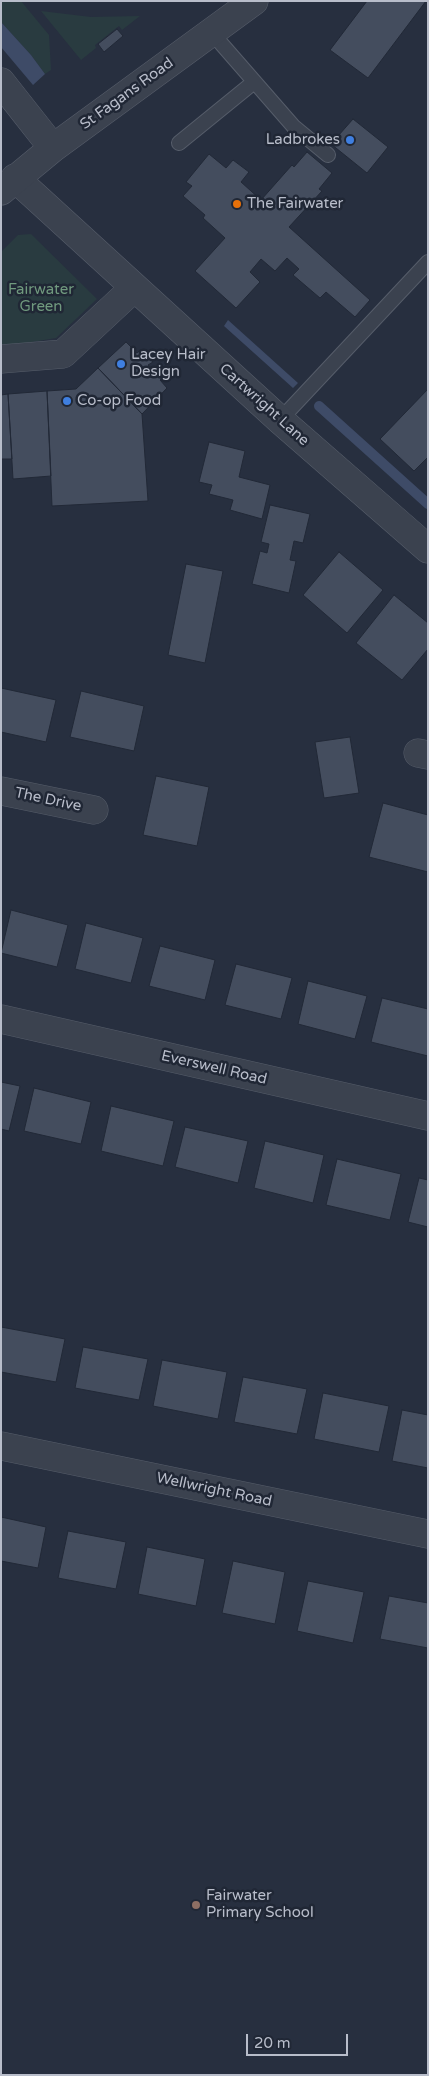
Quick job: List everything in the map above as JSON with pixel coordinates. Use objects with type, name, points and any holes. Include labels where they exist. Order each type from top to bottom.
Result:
[{"type":"street","name":"St Fagans Road","points":[[8,184],[53,148],[254,1]]},
{"type":"street","points":[[1,82],[53,148]]},
{"type":"street","name":"Cartwright Lane","points":[[8,184],[134,288],[280,420],[427,546]]},
{"type":"street","points":[[1,359],[63,354],[134,288]]},
{"type":"street","name":"The Drive","points":[[1,790],[94,810]]},
{"type":"street","name":"Everswell Road","points":[[1,1019],[428,1116]]},
{"type":"street","name":"Wellwright Road","points":[[1,1446],[428,1534]]},
{"type":"lane","points":[[212,33],[294,127],[328,154]]},
{"type":"lane","points":[[180,143],[254,82]]},
{"type":"lane","points":[[280,420],[428,262]]},
{"type":"green space","points":[[1,1],[21,1],[49,35],[51,70],[45,74],[31,55],[1,22]]},
{"type":"green space","points":[[41,11],[91,17],[140,16],[122,30],[119,26],[95,45],[96,48],[81,60]]},
{"type":"green space","name":"Fairwater Green","points":[[31,234],[97,299],[56,338],[8,346],[1,344],[1,252],[18,235]]},
{"type":"water","points":[[1,22],[31,55],[45,74],[33,85],[1,47]]},
{"type":"water","points":[[228,320],[298,383],[293,388],[224,326]]},
{"type":"building","points":[[367,1],[426,1],[368,78],[330,50]]},
{"type":"building","points":[[117,29],[123,36],[104,52],[98,44]]},
{"type":"building","points":[[353,119],[388,147],[367,173],[331,144]]},
{"type":"building","points":[[307,152],[332,173],[319,189],[322,191],[289,227],[370,300],[355,317],[326,292],[320,298],[293,275],[299,269],[287,258],[275,271],[261,259],[250,272],[260,282],[236,308],[195,271],[225,238],[203,218],[205,215],[183,196],[192,186],[186,182],[209,154],[226,168],[233,160],[249,172],[241,182],[261,200],[292,165],[294,167]]},
{"type":"building","points":[[126,342],[137,353],[140,350],[153,362],[148,365],[162,378],[160,380],[167,388],[142,414],[98,368]]},
{"type":"building","points":[[98,368],[142,414],[148,501],[52,506],[47,391],[76,389]]},
{"type":"building","points":[[428,389],[428,457],[414,471],[380,439]]},
{"type":"building","points":[[47,391],[51,476],[13,479],[8,394]]},
{"type":"building","points":[[8,394],[12,459],[1,459],[1,395]]},
{"type":"building","points":[[209,442],[245,451],[239,477],[270,485],[262,519],[230,510],[233,500],[209,494],[212,485],[199,482]]},
{"type":"building","points":[[270,505],[310,514],[303,543],[294,541],[290,560],[296,561],[289,593],[252,584],[260,551],[267,553],[269,544],[261,542]]},
{"type":"building","points":[[339,552],[383,590],[347,633],[303,595]]},
{"type":"building","points":[[186,564],[223,571],[205,663],[168,655]]},
{"type":"building","points":[[394,595],[428,623],[428,649],[402,680],[356,643]]},
{"type":"building","points":[[1,688],[56,700],[46,742],[1,732]]},
{"type":"building","points":[[81,691],[144,706],[134,751],[70,737]]},
{"type":"building","points":[[350,737],[359,793],[324,798],[315,742]]},
{"type":"building","points":[[156,776],[209,787],[197,846],[143,835]]},
{"type":"building","points":[[383,803],[428,815],[428,872],[369,857]]},
{"type":"building","points":[[11,910],[68,925],[57,967],[1,953]]},
{"type":"building","points":[[86,923],[143,938],[131,983],[75,969]]},
{"type":"building","points":[[160,946],[215,960],[205,1000],[149,986]]},
{"type":"building","points":[[236,964],[292,978],[281,1019],[225,1005]]},
{"type":"building","points":[[308,981],[367,996],[355,1039],[298,1024]]},
{"type":"building","points":[[382,998],[428,1009],[428,1056],[371,1042]]},
{"type":"building","points":[[1,1082],[20,1086],[9,1131],[1,1129]]},
{"type":"building","points":[[34,1088],[91,1102],[81,1144],[24,1131]]},
{"type":"building","points":[[111,1106],[174,1121],[163,1166],[101,1151]]},
{"type":"building","points":[[185,1127],[248,1141],[238,1183],[175,1167]]},
{"type":"building","points":[[265,1141],[324,1155],[313,1203],[254,1188]]},
{"type":"building","points":[[337,1159],[401,1174],[390,1220],[326,1205]]},
{"type":"building","points":[[419,1178],[428,1180],[428,1227],[408,1222]]},
{"type":"building","points":[[1,1327],[65,1339],[56,1382],[1,1372]]},
{"type":"building","points":[[83,1347],[148,1359],[139,1400],[75,1388]]},
{"type":"building","points":[[162,1360],[227,1372],[218,1419],[153,1406]]},
{"type":"building","points":[[243,1377],[307,1389],[297,1434],[234,1422]]},
{"type":"building","points":[[323,1393],[389,1406],[379,1452],[314,1439]]},
{"type":"building","points":[[402,1410],[428,1415],[428,1468],[392,1461]]},
{"type":"building","points":[[1,1517],[46,1527],[38,1568],[1,1561]]},
{"type":"building","points":[[68,1531],[126,1542],[116,1589],[58,1578]]},
{"type":"building","points":[[147,1547],[205,1559],[196,1606],[138,1594]]},
{"type":"building","points":[[233,1561],[285,1572],[275,1624],[222,1613]]},
{"type":"building","points":[[308,1581],[364,1592],[353,1643],[297,1631]]},
{"type":"building","points":[[389,1596],[428,1603],[428,1648],[380,1639]]},
{"type":"waterway","points":[[319,406],[428,504]]},
{"type":"place","name":"Ladbrokes","points":[[350,140]]},
{"type":"place","name":"The Fairwater","points":[[237,204]]},
{"type":"place","name":"Lacey Hair Design","points":[[121,364]]},
{"type":"place","name":"Co-op Food","points":[[67,401]]},
{"type":"place","name":"Fairwater Primary School","points":[[196,1905]]}]
